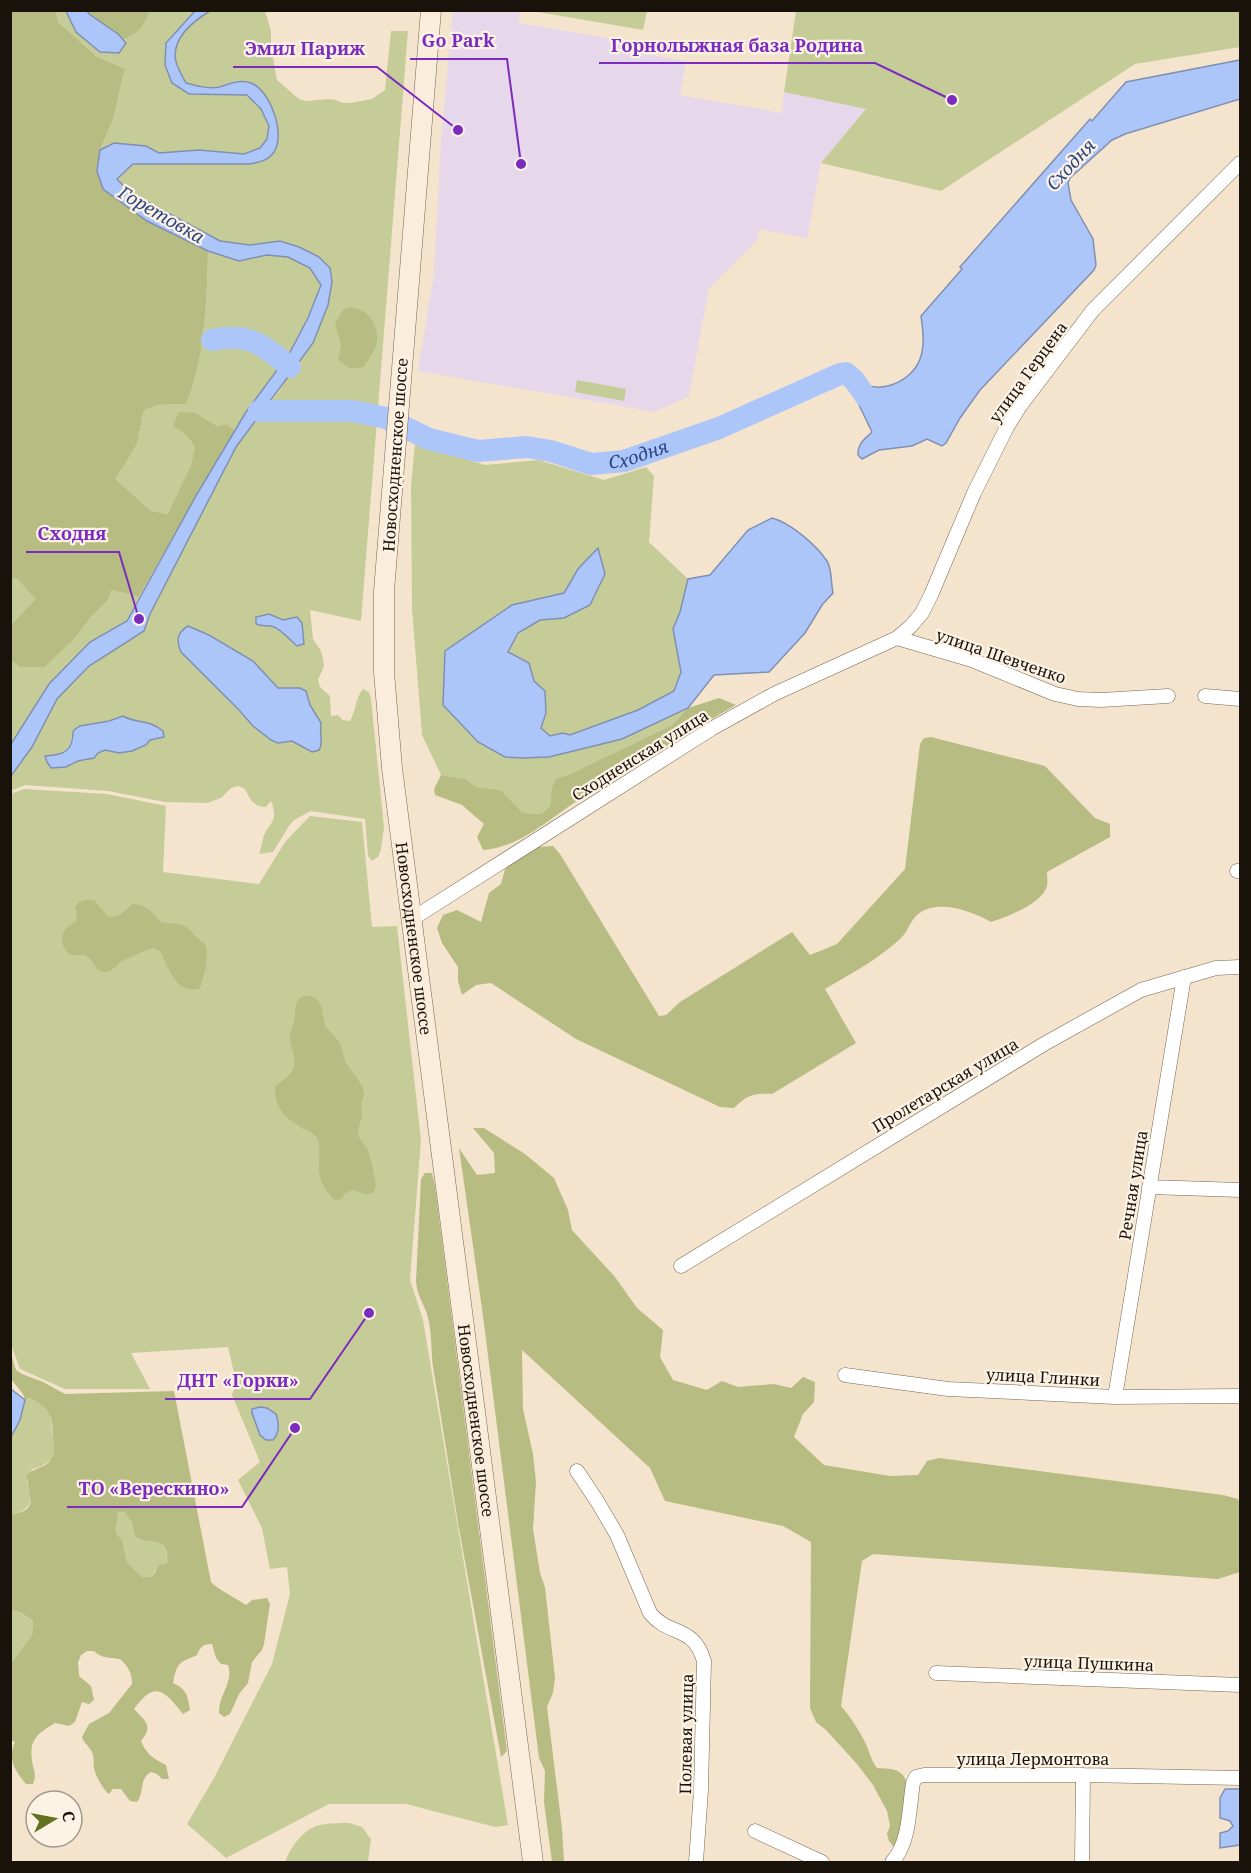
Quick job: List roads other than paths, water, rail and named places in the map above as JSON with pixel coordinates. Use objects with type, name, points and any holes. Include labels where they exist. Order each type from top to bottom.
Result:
[{"type":"main road","name":"Новосходненское шоссе","points":[[431,10],[384,591],[384,672],[392,768],[533,1863]]},
{"type":"street","name":"улица Герцена","points":[[897,638],[922,613],[974,493],[1020,406],[1094,310],[1240,163]]},
{"type":"street","name":"улица Шевченко","points":[[897,638],[972,660],[1055,694],[1078,699],[1168,696]]},
{"type":"street","name":"Сходненская улица","points":[[412,919],[711,729],[774,694],[897,638]]},
{"type":"street","points":[[1205,696],[1240,699]]},
{"type":"street","name":"Пролетарская улица","points":[[681,1266],[1044,1044],[1141,990],[1216,968],[1240,967]]},
{"type":"street","name":"Речная улица","points":[[1115,1397],[1184,977]]},
{"type":"street","points":[[1149,1187],[1240,1190]]},
{"type":"street","name":"улица Глинки","points":[[845,1375],[948,1389],[1115,1397],[1240,1396]]},
{"type":"street","name":"Полевая улица","points":[[577,1472],[616,1535],[650,1613],[657,1621],[696,1642],[704,1660],[702,1790],[696,1863]]},
{"type":"street","name":"улица Пушкина","points":[[936,1673],[1240,1685]]},
{"type":"street","name":"улица Лермонтова","points":[[892,1863],[901,1848],[906,1830],[913,1783],[916,1777],[924,1775],[1240,1778]]},
{"type":"street","points":[[1082,1863],[1083,1775]]},
{"type":"street","points":[[755,1831],[822,1863]]},
{"type":"water","points":[[66,11],[87,11],[118,34],[126,43],[119,53],[100,52],[76,32]]},
{"type":"water","name":"Горетовка","points":[[195,11],[210,11],[187,29],[178,41],[176,63],[186,83],[211,88],[242,82],[258,87],[270,103],[277,124],[278,135],[274,152],[260,162],[250,164],[133,164],[117,179],[129,192],[220,241],[250,245],[280,241],[319,257],[330,268],[332,282],[328,305],[313,343],[236,447],[150,614],[144,631],[89,666],[57,699],[32,747],[11,776],[11,744],[49,684],[90,642],[127,621],[197,494],[246,412],[289,354],[308,318],[321,285],[310,268],[288,257],[267,255],[239,261],[208,251],[147,221],[103,189],[97,171],[100,150],[114,143],[146,146],[159,153],[199,150],[244,154],[260,148],[267,139],[269,126],[261,109],[247,95],[189,94],[172,83],[165,65],[166,43]]},
{"type":"water","points":[[1240,60],[1240,99],[1112,140],[1070,178],[1068,183],[1071,200],[1093,239],[1096,265],[1094,270],[980,390],[946,443],[942,446],[927,439],[912,446],[879,450],[862,459],[858,455],[859,448],[872,432],[849,384],[857,379],[874,387],[883,387],[901,381],[909,375],[922,354],[921,316],[962,269],[960,267],[1090,119],[1092,121],[1126,82]]},
{"type":"water","points":[[772,518],[795,530],[810,542],[827,561],[833,593],[822,605],[805,633],[769,672],[714,675],[688,708],[622,739],[549,757],[505,757],[478,742],[443,705],[445,651],[512,605],[564,593],[578,569],[598,548],[605,574],[590,605],[564,618],[540,620],[518,633],[508,652],[529,663],[534,681],[545,691],[546,713],[541,728],[550,736],[563,733],[570,735],[638,710],[674,691],[681,672],[673,629],[680,612],[688,579],[710,575],[748,530]]},
{"type":"water","points":[[269,614],[283,620],[297,617],[302,623],[304,644],[297,646],[274,627],[256,624],[256,617]]},
{"type":"water","points":[[188,626],[209,635],[253,661],[278,688],[300,688],[306,691],[310,705],[321,723],[319,750],[312,752],[292,741],[278,743],[253,726],[181,652],[178,644],[179,637]]},
{"type":"water","points":[[123,716],[158,727],[163,731],[164,737],[150,740],[146,745],[132,751],[119,753],[105,750],[94,758],[78,761],[66,767],[51,768],[47,762],[45,756],[60,754],[69,748],[74,730],[80,726]]},
{"type":"water","points":[[11,1389],[25,1400],[20,1420],[11,1437]]},
{"type":"water","points":[[267,1408],[276,1414],[278,1428],[273,1440],[266,1440],[260,1435],[252,1409]]},
{"type":"water","points":[[1225,1789],[1240,1789],[1240,1845],[1220,1848],[1220,1833],[1228,1831],[1233,1826],[1230,1821],[1220,1818],[1220,1798]]},
{"type":"waterway","points":[[212,340],[236,338],[254,342],[290,367]]},
{"type":"waterway","name":"Сходня","points":[[259,411],[353,411],[386,418],[429,439],[478,451],[527,447],[551,451],[591,464],[624,461],[719,428],[840,374],[846,373],[866,397],[875,401]]},
{"type":"place","name":"Горнолыжная база Родина","points":[[952,100]]},
{"type":"place","name":"Эмил Париж","points":[[458,130]]},
{"type":"place","name":"Go Park","points":[[521,164]]},
{"type":"place","name":"Сходня","points":[[139,619]]},
{"type":"place","name":"ДНТ «Горки»","points":[[369,1313]]},
{"type":"place","name":"ТО «Верескино»","points":[[295,1428]]}]
